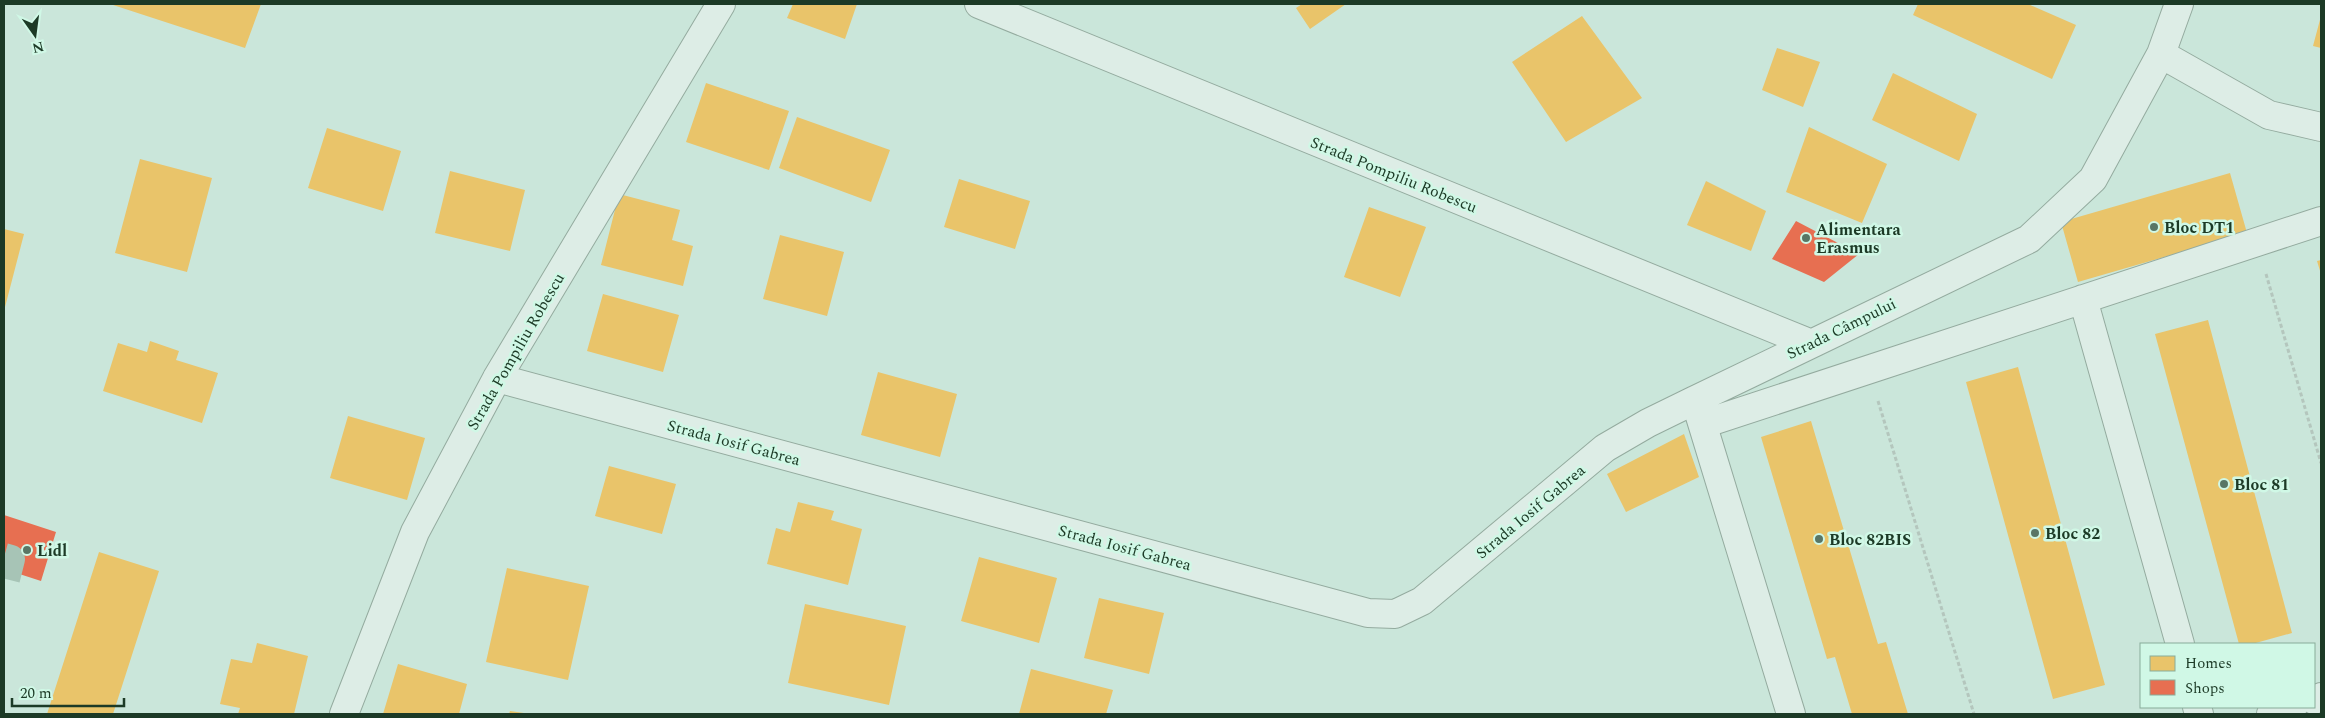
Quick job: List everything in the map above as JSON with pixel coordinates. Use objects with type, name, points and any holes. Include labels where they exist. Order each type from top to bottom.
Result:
[{"type":"street","name":"Strada Pompiliu Robescu","points":[[344,714],[415,532],[497,378],[721,4]]},
{"type":"street","name":"Strada Pompiliu Robescu","points":[[980,4],[1809,343]]},
{"type":"street","name":"Strada Câmpului","points":[[1699,412],[1809,343],[2029,238],[2093,180],[2161,54],[2179,4]]},
{"type":"street","points":[[2161,54],[2269,115],[2321,127]]},
{"type":"street","points":[[1791,714],[1699,412],[1868,369],[2321,221]]},
{"type":"street","points":[[2084,299],[2180,643]]},
{"type":"street","name":"Strada Iosif Gabrea","points":[[497,378],[1359,610],[1395,614],[1422,601],[1605,448],[1648,423],[1699,412]]},
{"type":"path","points":[[2256,242],[2321,463]]},
{"type":"path","points":[[1868,369],[1974,714]]},
{"type":"building: Homes","points":[[110,4],[261,4],[245,48]]},
{"type":"building: Homes","points":[[793,4],[857,4],[845,39],[787,18]]},
{"type":"building: Homes","points":[[1302,4],[1346,4],[1310,29],[1296,8]]},
{"type":"building: Homes","points":[[1918,4],[2028,4],[2076,25],[2052,79],[1913,15]]},
{"type":"building: Homes","points":[[1582,16],[1642,98],[1566,142],[1512,62]]},
{"type":"building: Homes","points":[[2321,16],[2321,48],[2313,46]]},
{"type":"building: Homes","points":[[1777,48],[1820,62],[1803,107],[1762,90]]},
{"type":"building: Homes","points":[[1893,73],[1977,114],[1959,161],[1872,120]]},
{"type":"building: Homes","points":[[706,83],[789,111],[769,170],[686,142]]},
{"type":"building: Homes","points":[[797,117],[890,150],[871,202],[779,168]]},
{"type":"building: Homes","points":[[1809,127],[1887,164],[1862,223],[1786,192]]},
{"type":"building: Homes","points":[[327,128],[401,151],[383,211],[308,188]]},
{"type":"building: Homes","points":[[140,159],[212,178],[187,272],[115,253]]},
{"type":"building: Homes","points":[[450,171],[525,190],[510,251],[435,233]]},
{"type":"building: Homes","name":"Bloc DT1","points":[[2230,173],[2247,233],[2078,282],[2061,222]]},
{"type":"building: Homes","points":[[959,179],[1030,201],[1015,249],[944,227]]},
{"type":"building: Homes","points":[[1706,181],[1766,211],[1751,251],[1687,225]]},
{"type":"building: Homes","points":[[619,194],[680,210],[672,240],[693,246],[683,286],[601,265]]},
{"type":"building: Homes","points":[[1369,207],[1426,227],[1400,297],[1344,277]]},
{"type":"building: Homes","points":[[4,229],[24,234],[4,311]]},
{"type":"building: Homes","points":[[780,235],[844,252],[827,316],[763,299]]},
{"type":"building: Homes","points":[[2321,260],[2321,274],[2317,261]]},
{"type":"building: Homes","points":[[603,294],[679,315],[663,372],[587,351]]},
{"type":"building: Homes","name":"Bloc 81","points":[[2208,320],[2292,633],[2256,643],[2239,643],[2155,334]]},
{"type":"building: Homes","points":[[150,341],[179,351],[176,360],[218,373],[202,423],[103,391],[118,343],[147,352]]},
{"type":"building: Homes","name":"Bloc 82","points":[[2018,367],[2105,685],[2053,699],[1966,382]]},
{"type":"building: Homes","points":[[878,372],[957,394],[940,457],[861,435]]},
{"type":"building: Homes","points":[[348,416],[425,438],[407,500],[330,478]]},
{"type":"building: Homes","name":"Bloc 82BIS","points":[[1811,421],[1878,644],[1886,642],[1908,714],[1852,714],[1835,657],[1827,659],[1761,437]]},
{"type":"building: Homes","points":[[1684,434],[1699,477],[1626,512],[1607,474]]},
{"type":"building: Homes","points":[[609,466],[676,484],[662,534],[595,516]]},
{"type":"building: Homes","points":[[798,502],[834,511],[831,520],[862,529],[848,585],[767,564],[776,528],[790,532]]},
{"type":"building: Homes","points":[[99,552],[159,571],[113,714],[47,714]]},
{"type":"building: Homes","points":[[979,557],[1057,578],[1039,643],[961,621]]},
{"type":"building: Homes","points":[[507,568],[589,586],[568,680],[486,662]]},
{"type":"building: Homes","points":[[1099,598],[1164,613],[1149,674],[1084,658]]},
{"type":"building: Homes","points":[[805,604],[906,626],[889,705],[788,683]]},
{"type":"building: Homes","points":[[257,643],[308,656],[294,714],[238,714],[240,708],[220,704],[231,659],[252,663]]},
{"type":"building: Homes","points":[[398,664],[467,684],[459,714],[383,714]]},
{"type":"building: Homes","points":[[1031,669],[1113,690],[1106,714],[1019,714]]},
{"type":"building: Homes","points":[[510,711],[524,713],[524,714],[509,714]]},
{"type":"building: Shops","name":"Alimentara Erasmus","points":[[1796,221],[1859,254],[1824,282],[1772,259]]},
{"type":"building: Shops","name":"Lidl","points":[[4,515],[56,532],[41,581],[4,569]]},
{"type":"tunnel","points":[[4,557],[11,559],[4,587]]},
{"type":"place","name":"Bloc DT1","points":[[2154,227]]},
{"type":"place","name":"Alimentara Erasmus","points":[[1806,238]]},
{"type":"place","name":"Bloc 81","points":[[2224,484]]},
{"type":"place","name":"Bloc 82","points":[[2035,533]]},
{"type":"place","name":"Bloc 82BIS","points":[[1819,539]]},
{"type":"place","name":"Lidl","points":[[27,550]]}]
